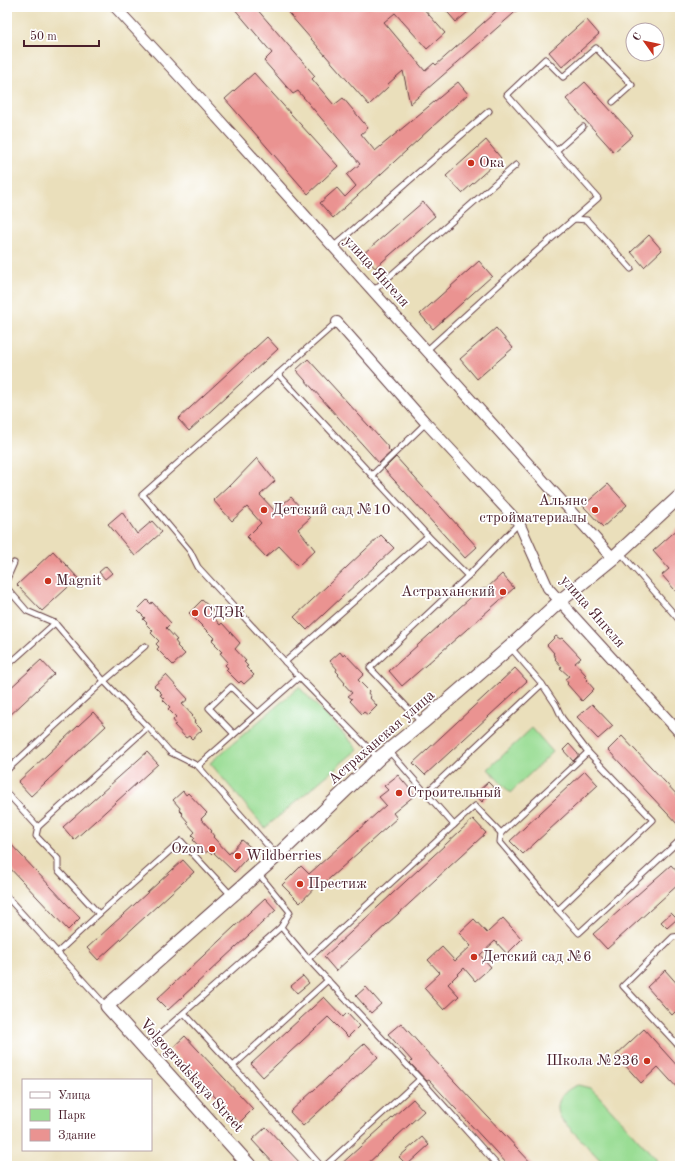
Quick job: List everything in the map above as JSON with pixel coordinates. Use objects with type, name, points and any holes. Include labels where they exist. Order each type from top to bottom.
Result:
[{"type":"street","name":"улица Янгеля","points":[[116,8],[204,103],[426,352],[616,555]]},
{"type":"street","name":"улица Янгеля","points":[[337,322],[426,423],[519,523],[548,588],[680,734]]},
{"type":"street","name":"Астраханская улица","points":[[107,1006],[277,856],[384,754],[510,647],[560,601],[616,555],[680,496]]},
{"type":"street","name":"Volgogradskaya Street","points":[[107,1006],[250,1166]]},
{"type":"lane","points":[[426,352],[514,271],[598,198],[507,95],[545,59],[563,77],[596,48],[632,85],[613,102]]},
{"type":"lane","points":[[333,247],[489,111]]},
{"type":"lane","points":[[556,151],[583,127]]},
{"type":"lane","points":[[373,291],[516,165]]},
{"type":"lane","points":[[574,219],[587,220],[631,269]]},
{"type":"lane","points":[[337,322],[142,495],[190,552],[198,567],[299,677],[426,793],[454,825]]},
{"type":"lane","points":[[278,374],[428,536],[468,576]]},
{"type":"lane","points":[[372,475],[426,423]]},
{"type":"lane","points":[[422,723],[370,668],[468,576],[519,523]]},
{"type":"lane","points":[[285,662],[428,536]]},
{"type":"lane","points":[[616,555],[680,621]]},
{"type":"lane","points":[[7,579],[14,563]]},
{"type":"lane","points":[[7,588],[27,611],[55,622],[104,681],[170,752],[198,766],[277,856]]},
{"type":"lane","points":[[7,666],[55,622]]},
{"type":"lane","points":[[7,770],[104,681],[145,646]]},
{"type":"lane","points":[[510,647],[542,684],[556,705],[562,718],[588,752],[653,820],[558,910]]},
{"type":"lane","points":[[198,766],[299,677]]},
{"type":"lane","points":[[426,793],[542,684]]},
{"type":"lane","points":[[234,734],[209,708],[231,687],[258,713]]},
{"type":"lane","points":[[99,914],[58,870],[58,859],[36,836],[38,827],[148,727]]},
{"type":"lane","points":[[500,833],[588,752]]},
{"type":"lane","points":[[7,793],[38,827]]},
{"type":"lane","points":[[308,959],[475,806],[500,833],[500,842],[578,933],[680,840]]},
{"type":"lane","points":[[57,953],[181,841],[232,896]]},
{"type":"lane","points":[[144,1048],[280,927],[290,912],[258,872]]},
{"type":"lane","points":[[7,897],[107,1006]]},
{"type":"lane","points":[[280,927],[498,1166]]},
{"type":"lane","points":[[676,1043],[624,986],[673,937],[680,936]]},
{"type":"lane","points":[[233,1066],[328,980]]},
{"type":"lane","points":[[184,1014],[233,1066],[321,1166]]},
{"type":"lane","points":[[325,1166],[420,1079]]},
{"type":"green space","points":[[299,687],[358,749],[265,828],[210,763]]},
{"type":"green space","points":[[532,728],[553,752],[510,793],[488,769]]},
{"type":"green space","points":[[578,1085],[590,1088],[597,1094],[656,1159],[658,1166],[606,1166],[563,1121],[558,1110],[558,1104],[563,1095],[572,1087]]},
{"type":"building","points":[[233,7],[255,7],[315,76],[312,79],[334,105],[343,98],[368,128],[361,134],[375,151],[458,82],[468,94],[333,218],[320,203],[337,188],[345,197],[356,186],[347,175],[360,164],[298,91],[293,94],[264,61],[272,53]]},
{"type":"building","points":[[283,7],[422,7],[445,33],[427,49],[395,13],[384,22],[425,71],[434,63],[436,65],[501,7],[521,7],[410,104],[403,71],[388,84],[389,86],[369,105]]},
{"type":"building","points":[[443,7],[474,7],[456,22]]},
{"type":"building","points":[[586,19],[599,34],[562,67],[549,52]]},
{"type":"building","points":[[254,73],[338,166],[308,194],[225,99]]},
{"type":"building","points":[[585,82],[633,135],[614,152],[566,99]]},
{"type":"building","points":[[486,140],[501,158],[462,193],[446,176]]},
{"type":"building","points":[[423,202],[435,216],[375,268],[363,254]]},
{"type":"building","points":[[649,235],[662,250],[644,267],[631,252]]},
{"type":"building","points":[[479,261],[492,276],[433,329],[420,314]]},
{"type":"building","points":[[496,328],[513,348],[477,379],[460,359]]},
{"type":"building","points":[[267,337],[278,349],[189,431],[178,419]]},
{"type":"building","points":[[308,359],[389,448],[388,449],[391,452],[379,463],[296,370]]},
{"type":"building","points":[[396,457],[477,547],[465,558],[384,469]]},
{"type":"building","name":"Детский сад №10","points":[[257,458],[275,481],[260,495],[275,511],[291,497],[310,518],[298,529],[315,550],[298,566],[279,546],[266,557],[247,537],[261,523],[247,507],[232,521],[213,500],[229,485],[230,486]]},
{"type":"building","points":[[608,484],[627,505],[603,527],[583,506]]},
{"type":"building","points":[[122,512],[137,534],[152,521],[162,532],[135,556],[108,524]]},
{"type":"building","points":[[680,527],[680,596],[662,575],[669,569],[653,551]]},
{"type":"building","points":[[381,535],[394,548],[307,630],[294,617]]},
{"type":"building","name":"Magnit","points":[[53,551],[78,578],[42,611],[17,585]]},
{"type":"building","points":[[106,566],[112,573],[105,579],[99,572]]},
{"type":"building","points":[[502,574],[514,588],[402,686],[389,671],[479,590],[487,588]]},
{"type":"building","points":[[147,600],[151,604],[152,602],[171,623],[166,628],[177,640],[175,641],[178,645],[177,646],[185,654],[173,665],[157,649],[159,647],[156,644],[159,641],[151,633],[153,631],[146,624],[147,623],[143,619],[145,618],[137,610]]},
{"type":"building","points":[[202,600],[213,610],[210,613],[220,625],[222,623],[240,643],[235,649],[246,661],[244,662],[248,666],[246,667],[254,675],[244,684],[241,681],[239,683],[226,670],[228,668],[225,665],[228,662],[212,640],[214,638],[189,613]]},
{"type":"building","points":[[556,636],[560,639],[562,638],[581,658],[575,663],[586,675],[584,676],[594,689],[582,701],[567,684],[568,683],[565,679],[569,676],[560,668],[562,667],[555,659],[554,653],[547,645]]},
{"type":"building","points":[[340,652],[343,656],[345,654],[364,674],[358,680],[369,691],[368,693],[371,697],[370,698],[377,706],[368,715],[364,712],[362,714],[350,701],[352,699],[348,696],[352,693],[344,684],[345,683],[336,671],[337,669],[330,661]]},
{"type":"building","points":[[41,660],[54,674],[7,718],[7,691]]},
{"type":"building","points":[[515,668],[527,681],[425,775],[413,763]]},
{"type":"building","points":[[166,675],[188,699],[182,704],[193,716],[194,722],[202,730],[192,739],[189,736],[186,738],[174,725],[176,724],[173,720],[176,717],[168,709],[170,707],[163,700],[164,699],[160,695],[162,694],[154,686]]},
{"type":"building","points":[[592,704],[613,726],[598,739],[577,717]]},
{"type":"building","points":[[93,712],[106,726],[31,796],[18,782]]},
{"type":"building","points":[[622,736],[680,798],[680,827],[608,750]]},
{"type":"building","points":[[569,744],[578,754],[573,761],[563,750]]},
{"type":"building","points":[[147,752],[158,764],[74,840],[63,827]]},
{"type":"building","points":[[585,771],[598,785],[523,854],[510,841]]},
{"type":"building","points":[[398,775],[415,795],[393,813],[397,818],[321,886],[318,884],[300,903],[282,885],[301,866],[309,874],[386,805],[379,797],[388,790],[384,786]]},
{"type":"building","points":[[488,782],[495,789],[482,802],[475,794]]},
{"type":"building","points":[[183,791],[186,795],[188,793],[207,813],[201,819],[212,831],[213,837],[229,854],[242,840],[254,850],[234,872],[213,852],[211,854],[208,851],[205,853],[193,840],[195,838],[192,835],[195,832],[187,823],[188,822],[179,810],[180,808],[173,800]]},
{"type":"building","points":[[473,819],[486,833],[336,971],[324,957]]},
{"type":"building","points":[[7,840],[80,918],[68,930],[7,865]]},
{"type":"building","points":[[183,860],[194,872],[98,960],[87,948]]},
{"type":"building","points":[[671,865],[680,875],[680,883],[607,949],[593,934]]},
{"type":"building","points":[[265,898],[276,910],[168,1010],[157,999]]},
{"type":"building","points":[[671,913],[677,919],[667,928],[661,922]]},
{"type":"building","points":[[503,918],[522,939],[507,954],[495,941],[480,955],[491,967],[475,981],[464,968],[448,984],[459,996],[444,1010],[424,988],[440,973],[428,960],[442,947],[455,961],[471,946],[459,933],[474,919],[487,933]]},
{"type":"building","points":[[665,970],[680,987],[680,1007],[672,1015],[647,987]]},
{"type":"building","points":[[303,976],[309,983],[297,993],[291,986]]},
{"type":"building","points":[[366,987],[381,1004],[371,1013],[356,996]]},
{"type":"building","points":[[324,997],[343,1017],[347,1013],[359,1026],[348,1037],[328,1017],[263,1077],[251,1064]]},
{"type":"building","points":[[401,1023],[534,1166],[509,1166],[429,1080],[427,1081],[410,1063],[412,1061],[388,1034]]},
{"type":"building","name":"Школа №236","points":[[644,1029],[680,1069],[680,1091],[658,1067],[641,1083],[616,1055]]},
{"type":"building","points":[[185,1036],[253,1109],[239,1123],[171,1049]]},
{"type":"building","points":[[365,1043],[378,1057],[303,1126],[290,1112]]},
{"type":"building","points":[[413,1099],[424,1111],[365,1166],[339,1166]]},
{"type":"building","points":[[266,1127],[303,1166],[276,1166],[252,1140]]},
{"type":"building","points":[[422,1137],[429,1145],[407,1165],[399,1157]]},
{"type":"place","name":"Ока","points":[[471,163]]},
{"type":"place","name":"Детский сад №10","points":[[264,510]]},
{"type":"place","name":"Альянс стройматериалы","points":[[595,510]]},
{"type":"place","name":"Magnit","points":[[48,581]]},
{"type":"place","name":"Астраханский","points":[[503,592]]},
{"type":"place","name":"СДЭК","points":[[195,613]]},
{"type":"place","name":"Строительный","points":[[399,793]]},
{"type":"place","name":"Ozon","points":[[212,849]]},
{"type":"place","name":"Wildberries","points":[[238,856]]},
{"type":"place","name":"Престиж","points":[[300,884]]},
{"type":"place","name":"Детский сад №6","points":[[474,957]]},
{"type":"place","name":"Школа №236","points":[[647,1061]]}]
